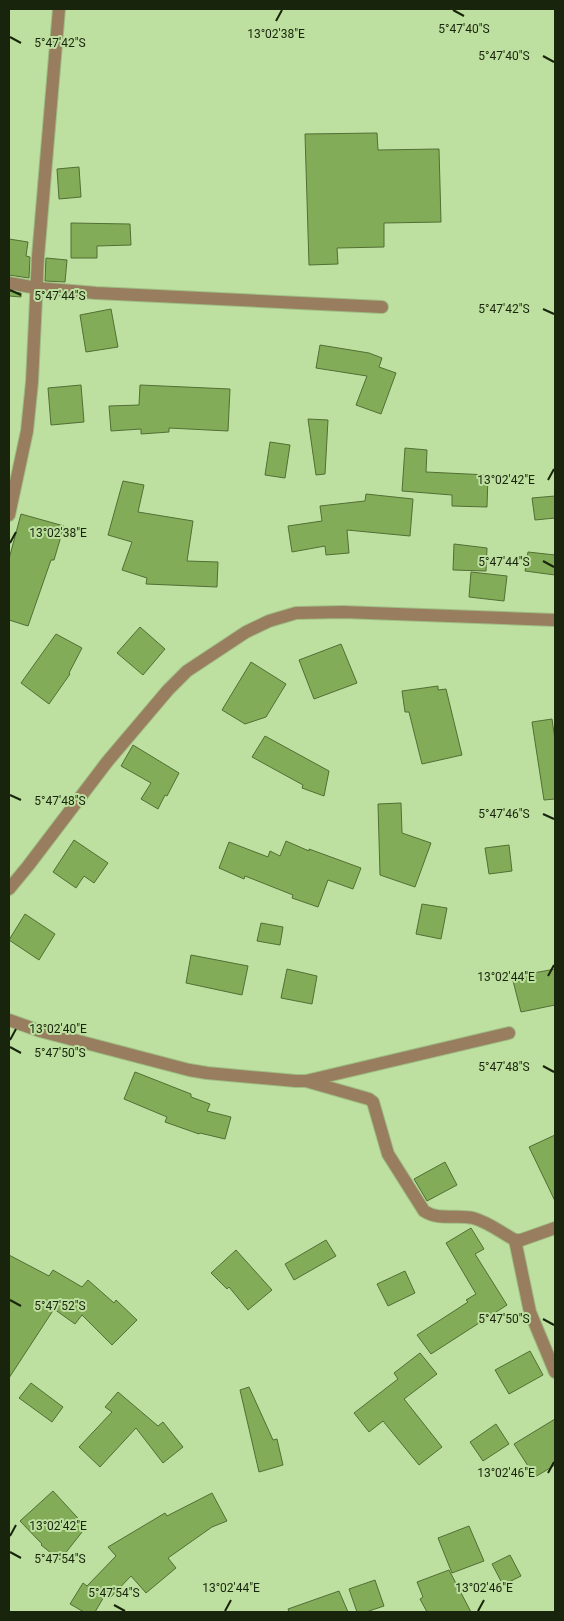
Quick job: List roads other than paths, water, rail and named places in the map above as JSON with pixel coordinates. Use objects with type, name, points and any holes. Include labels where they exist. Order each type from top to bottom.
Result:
[{"type":"street","points":[[9,515],[27,431],[32,382],[37,288],[59,9]]},
{"type":"street","points":[[9,283],[37,288],[382,307]]},
{"type":"street","points":[[9,889],[107,762],[168,690],[187,671],[246,632],[269,621],[296,614],[343,612],[555,620]]},
{"type":"street","points":[[9,1020],[40,1031],[189,1070],[306,1081],[368,1099],[373,1102],[388,1154],[424,1211],[435,1217],[479,1220],[515,1240],[521,1240],[555,1228]]},
{"type":"street","points":[[306,1081],[509,1033]]},
{"type":"street","points":[[515,1240],[530,1312],[555,1372]]}]
